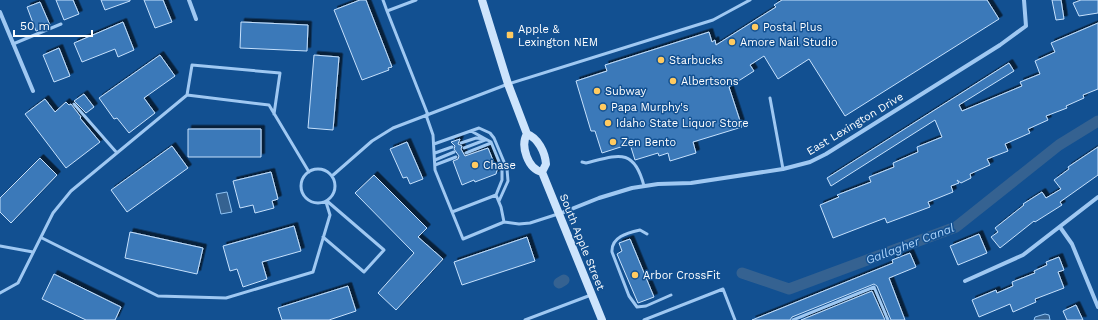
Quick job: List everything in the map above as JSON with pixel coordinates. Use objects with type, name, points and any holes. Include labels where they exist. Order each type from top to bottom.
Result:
[{"type":"main road","name":"South Apple Street","points":[[482,0],[508,84],[527,134],[537,139],[544,154],[546,164],[542,172]]},
{"type":"main road","name":"South Apple Street","points":[[527,134],[523,141],[525,152],[533,167],[542,172],[602,320]]},
{"type":"street","points":[[188,0],[196,19]]},
{"type":"street","name":"East Lexington Drive","points":[[558,214],[599,198],[644,186],[691,183],[783,168],[810,162],[826,154],[1000,45],[1026,26],[1024,0]]},
{"type":"street","points":[[0,12],[33,91]]},
{"type":"street","points":[[965,281],[1023,256],[1098,197]]},
{"type":"street","points":[[1060,227],[1072,244],[1098,307]]},
{"type":"lane","points":[[383,0],[427,115],[433,135],[435,170],[463,239],[504,222],[519,224],[530,223],[558,214]]},
{"type":"lane","points":[[387,11],[416,0]]},
{"type":"lane","points":[[332,176],[372,141],[393,128],[508,84],[713,20],[750,0]]},
{"type":"lane","points":[[13,44],[61,24]]},
{"type":"lane","points":[[0,293],[18,283],[33,252],[42,238],[53,213],[71,192],[187,95],[192,65],[280,73],[274,114]]},
{"type":"lane","points":[[187,95],[269,105],[309,172]]},
{"type":"lane","points":[[770,98],[783,168]]},
{"type":"lane","points":[[74,104],[116,153]]},
{"type":"lane","points":[[434,144],[479,128],[490,133],[507,169],[508,181],[499,201]]},
{"type":"lane","points":[[452,212],[496,195],[501,186],[503,175],[491,143],[471,131]]},
{"type":"lane","points":[[462,143],[476,138],[486,139]]},
{"type":"lane","points":[[464,148],[486,139]]},
{"type":"lane","points":[[466,153],[491,143]]},
{"type":"lane","points":[[435,153],[452,147]]},
{"type":"lane","points":[[435,160],[454,152]]},
{"type":"lane","points":[[582,162],[586,163],[622,156],[635,164],[640,171],[644,186]]},
{"type":"lane","points":[[435,165],[456,157]]},
{"type":"lane","points":[[319,169],[324,170],[332,176],[336,187],[334,193],[326,202],[315,203],[305,197],[301,187],[302,181],[309,172],[319,169]]},
{"type":"lane","points":[[496,195],[504,222]]},
{"type":"lane","points":[[42,238],[158,296],[226,298],[313,272],[330,215],[326,202]]},
{"type":"lane","points":[[324,237],[364,272],[384,250],[326,202]]},
{"type":"lane","points":[[647,234],[640,230],[628,233],[615,240],[612,245],[612,252],[629,296],[637,307],[646,306],[671,295]]},
{"type":"lane","points":[[0,246],[33,252]]},
{"type":"lane","points":[[793,320],[874,287],[888,320]]},
{"type":"lane","points":[[644,320],[723,289],[734,320]]},
{"type":"lane","points":[[526,320],[592,294]]},
{"type":"water","points":[[227,192],[232,212],[221,214],[216,194]]},
{"type":"water","points":[[1045,314],[1049,315],[1050,320],[1034,320],[1035,317]]},
{"type":"building","points":[[56,0],[73,0],[79,14],[64,20]]},
{"type":"building","points":[[101,0],[130,0],[130,1],[105,10]]},
{"type":"building","points":[[144,0],[163,0],[172,22],[155,28]]},
{"type":"building","points":[[360,0],[366,0],[392,67],[388,68],[389,70],[362,80],[334,10]]},
{"type":"building","points":[[782,0],[987,0],[999,19],[845,116],[809,59],[778,79],[764,56],[750,65],[754,71],[729,87],[742,127],[693,142],[696,153],[670,161],[668,153],[659,156],[658,153],[635,160],[630,144],[602,153],[595,131],[591,131],[576,81],[607,71],[605,65],[709,32],[712,42],[715,40],[716,45],[776,7],[774,5]]},
{"type":"building","points":[[1052,0],[1061,0],[1064,19],[1056,20]]},
{"type":"building","points":[[1081,0],[1098,0],[1098,13],[1079,16],[1073,3]]},
{"type":"building","points":[[40,2],[50,25],[36,31],[27,7]]},
{"type":"building","points":[[123,22],[134,50],[118,57],[115,49],[82,62],[74,43]]},
{"type":"building","points":[[241,22],[308,25],[307,51],[240,48]]},
{"type":"building","points":[[1098,23],[1098,89],[1083,95],[1084,98],[1066,106],[1067,108],[1046,116],[1048,120],[1028,129],[1030,133],[1005,144],[1008,151],[987,159],[990,165],[970,174],[971,178],[961,183],[957,180],[959,183],[951,186],[953,192],[928,202],[930,207],[887,223],[885,218],[833,238],[820,205],[839,197],[837,195],[871,182],[869,177],[894,167],[893,163],[918,152],[917,147],[942,137],[935,120],[831,186],[827,178],[1009,63],[1014,71],[959,105],[962,111],[1022,86],[1020,82],[1040,74],[1035,61],[1055,52],[1051,43]]},
{"type":"building","points":[[59,48],[70,76],[54,82],[43,55]]},
{"type":"building","points":[[160,55],[175,76],[144,98],[155,113],[129,133],[117,118],[114,119],[99,98]]},
{"type":"building","points":[[314,55],[339,57],[333,130],[308,128]]},
{"type":"building","points":[[84,94],[94,107],[86,113],[74,101]]},
{"type":"building","points":[[45,99],[55,112],[66,102],[69,105],[71,104],[81,117],[80,118],[100,142],[66,168],[25,114]]},
{"type":"building","points":[[188,129],[261,129],[261,157],[188,157]]},
{"type":"building","name":"Chase","points":[[460,139],[458,144],[462,146],[461,149],[465,156],[488,148],[497,170],[496,174],[462,185],[453,161],[458,159],[459,156],[454,149],[455,146],[451,142]]},
{"type":"building","points":[[407,142],[423,179],[410,184],[407,177],[403,178],[390,149]]},
{"type":"building","points":[[172,146],[188,168],[127,212],[111,190]]},
{"type":"building","points":[[1098,147],[1098,175],[1060,202],[1062,205],[1035,222],[1034,221],[1000,248],[991,237],[998,232],[995,228],[1024,205],[1023,204],[1042,192],[1046,198],[1061,189],[1054,180],[1069,169],[1068,167]]},
{"type":"building","points":[[40,158],[57,175],[11,223],[0,212],[0,198]]},
{"type":"building","points":[[271,172],[278,199],[272,201],[274,208],[255,213],[253,205],[240,208],[233,181]]},
{"type":"building","points":[[374,175],[427,228],[418,237],[443,259],[396,310],[378,293],[414,253],[355,193]]},
{"type":"building","points":[[294,226],[301,251],[262,262],[267,279],[243,287],[237,269],[230,271],[223,246]]},
{"type":"building","points":[[130,232],[203,248],[197,274],[125,258]]},
{"type":"building","points":[[979,234],[987,253],[958,265],[950,246]]},
{"type":"building","points":[[527,237],[535,261],[462,285],[454,262]]},
{"type":"building","name":"Arbor CrossFit","points":[[630,239],[654,297],[638,303],[617,254],[622,251],[619,243]]},
{"type":"building","points":[[910,253],[916,267],[889,278],[905,320],[891,320],[877,286],[874,284],[792,317],[790,320],[752,320],[893,263],[892,260]]},
{"type":"building","points":[[1059,257],[1064,270],[1058,272],[1064,288],[1035,299],[1036,302],[1013,312],[1010,304],[979,317],[972,300],[996,290],[997,293],[1013,286],[1012,282],[1035,273],[1034,271],[1047,265],[1046,262]]},
{"type":"building","points":[[54,274],[121,307],[115,320],[86,320],[42,299]]},
{"type":"building","points":[[348,286],[356,311],[329,320],[282,320],[278,308]]},
{"type":"building","points":[[872,291],[885,320],[801,320]]},
{"type":"building","points":[[1076,305],[1083,320],[1067,320],[1063,311]]},
{"type":"waterway","name":"Gallagher Canal","points":[[742,273],[789,289],[956,227],[1059,145],[1098,121]]},
{"type":"waterway","name":"Gallagher Canal","points":[[559,283],[564,280]]},
{"type":"place","name":"Postal Plus","points":[[755,27]]},
{"type":"place","name":"Apple & Lexington NEM","points":[[510,35]]},
{"type":"place","name":"Amore Nail Studio","points":[[732,42]]},
{"type":"place","name":"Starbucks","points":[[661,60]]},
{"type":"place","name":"Albertsons","points":[[673,81]]},
{"type":"place","name":"Subway","points":[[597,91]]},
{"type":"place","name":"Papa Murphy's","points":[[603,107]]},
{"type":"place","name":"Idaho State Liquor Store","points":[[608,123]]},
{"type":"place","name":"Zen Bento","points":[[613,142]]},
{"type":"place","name":"Chase","points":[[475,165]]},
{"type":"place","name":"Arbor CrossFit","points":[[635,275]]}]
